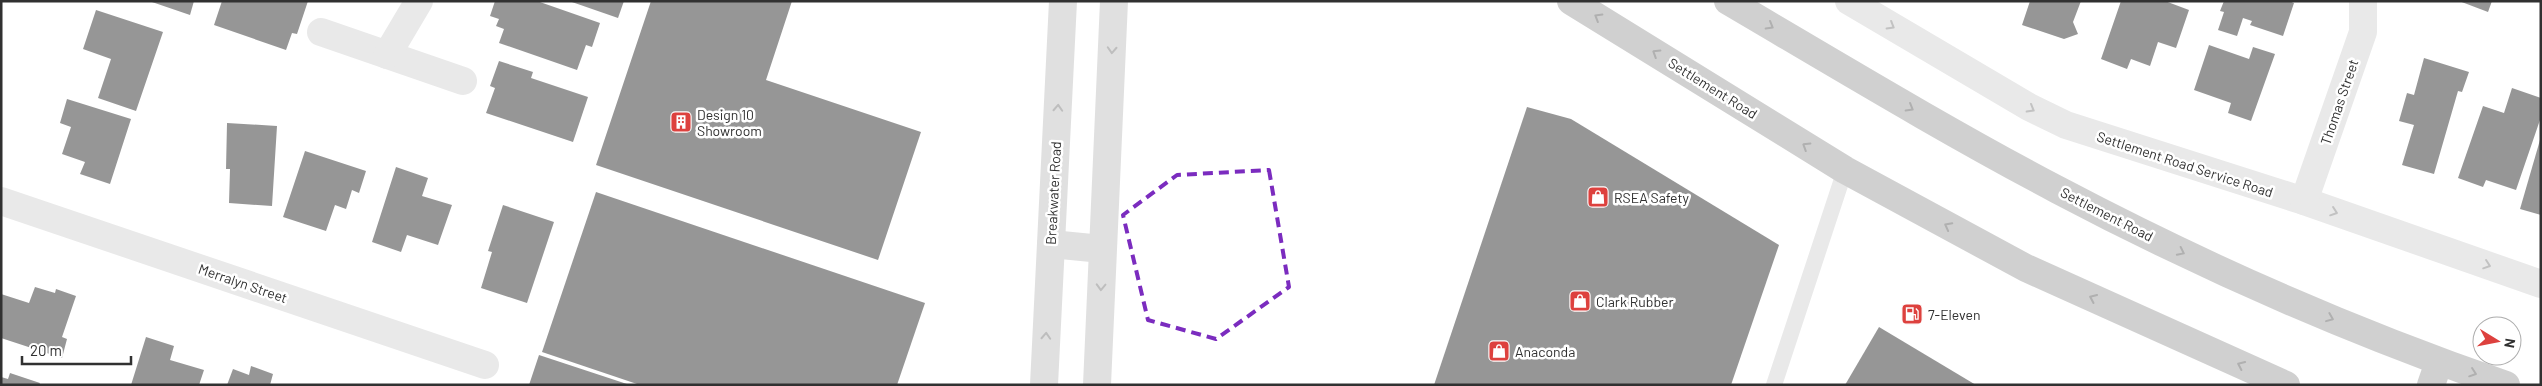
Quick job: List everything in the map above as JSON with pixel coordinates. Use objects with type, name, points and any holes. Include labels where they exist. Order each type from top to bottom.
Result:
[{"type":"highway","name":"Settlement Road","points":[[1570,1],[1845,170],[2026,268],[2286,385]]},
{"type":"highway","name":"Settlement Road","points":[[1728,1],[1940,126],[2068,195],[2183,253],[2292,302],[2435,373],[2506,385]]},
{"type":"main road","name":"Breakwater Road","points":[[1044,385],[1063,1]]},
{"type":"main road","points":[[1097,385],[1114,1]]},
{"type":"main road","points":[[1051,244],[1102,249]]},
{"type":"street","points":[[387,55],[419,1]]},
{"type":"street","name":"Settlement Road Service Road","points":[[1850,1],[2054,120],[2304,201],[2541,284]]},
{"type":"street","name":"Thomas Street","points":[[2304,201],[2363,32],[2363,1]]},
{"type":"street","points":[[322,32],[463,81]]},
{"type":"street","name":"Merralyn Street","points":[[1,201],[485,366]]},
{"type":"lane","points":[[1774,385],[1845,170]]},
{"type":"highlighted area","points":[[1269,170],[1289,287],[1216,339],[1148,320],[1123,215],[1177,175]]},
{"type":"building","points":[[149,1],[194,1],[190,15]]},
{"type":"building","points":[[222,1],[308,1],[297,34],[292,33],[286,50],[214,25]]},
{"type":"building","points":[[495,1],[537,1],[600,23],[592,47],[586,45],[577,70],[499,43],[504,29],[496,26],[499,19],[490,16]]},
{"type":"building","points":[[569,1],[624,1],[618,18]]},
{"type":"building","points":[[651,1],[792,1],[766,80],[921,132],[878,260],[596,165]]},
{"type":"building","points":[[2030,1],[2081,1],[2073,22],[2078,34],[2064,39],[2022,25]]},
{"type":"building","points":[[2121,1],[2165,1],[2189,10],[2176,48],[2158,42],[2150,66],[2131,59],[2127,69],[2101,59]]},
{"type":"building","points":[[2224,1],[2289,1],[2294,3],[2283,36],[2250,25],[2252,21],[2243,18],[2237,36],[2218,30],[2224,12],[2220,11]]},
{"type":"building","points":[[2459,1],[2492,1],[2488,12]]},
{"type":"building","points":[[96,10],[163,32],[136,111],[98,98],[111,59],[83,49]]},
{"type":"building","points":[[2209,45],[2249,59],[2253,47],[2275,54],[2251,121],[2228,113],[2231,103],[2194,90]]},
{"type":"building","points":[[2424,58],[2469,72],[2462,92],[2458,91],[2434,174],[2402,165],[2414,125],[2399,121],[2407,93],[2414,95]]},
{"type":"building","points":[[499,61],[533,72],[531,78],[588,97],[573,142],[486,113],[495,88],[490,86]]},
{"type":"building","points":[[2512,88],[2541,98],[2541,117],[2516,190],[2486,180],[2483,187],[2458,178],[2483,106],[2504,113]]},
{"type":"building","points":[[67,99],[131,119],[110,184],[80,174],[85,162],[62,154],[71,127],[60,123]]},
{"type":"building","points":[[1527,107],[1571,119],[1779,245],[1731,385],[1434,385]]},
{"type":"building","points":[[227,123],[277,126],[272,206],[229,203],[230,169],[226,169]]},
{"type":"building","points":[[2541,140],[2541,215],[2520,209]]},
{"type":"building","points":[[305,151],[366,171],[359,193],[352,190],[346,209],[335,205],[326,231],[283,217]]},
{"type":"building","points":[[396,167],[428,178],[422,196],[452,205],[438,245],[407,235],[401,252],[372,242]]},
{"type":"building","points":[[596,192],[925,303],[897,385],[640,385],[542,352]]},
{"type":"building","points":[[503,205],[554,222],[527,303],[481,288],[492,252],[488,251]]},
{"type":"building","points":[[35,287],[55,293],[56,289],[76,296],[62,337],[67,339],[62,358],[1,338],[1,294],[29,303]]},
{"type":"building","points":[[1879,327],[1976,385],[1845,385]]},
{"type":"building","points":[[146,337],[174,346],[170,360],[204,370],[199,385],[131,385]]},
{"type":"building","points":[[539,355],[627,384],[627,385],[529,385]]},
{"type":"building","points":[[251,366],[273,374],[270,385],[227,385],[233,369],[249,375]]},
{"type":"building","points":[[10,373],[40,383],[39,385],[1,385],[1,377],[8,379]]},
{"type":"place","name":"Design 10 Showroom","points":[[681,122]]},
{"type":"place","name":"RSEA Safety","points":[[1598,197]]},
{"type":"place","name":"Clark Rubber","points":[[1580,301]]},
{"type":"place","name":"7-Eleven","points":[[1912,314]]},
{"type":"place","name":"Anaconda","points":[[1499,351]]}]
